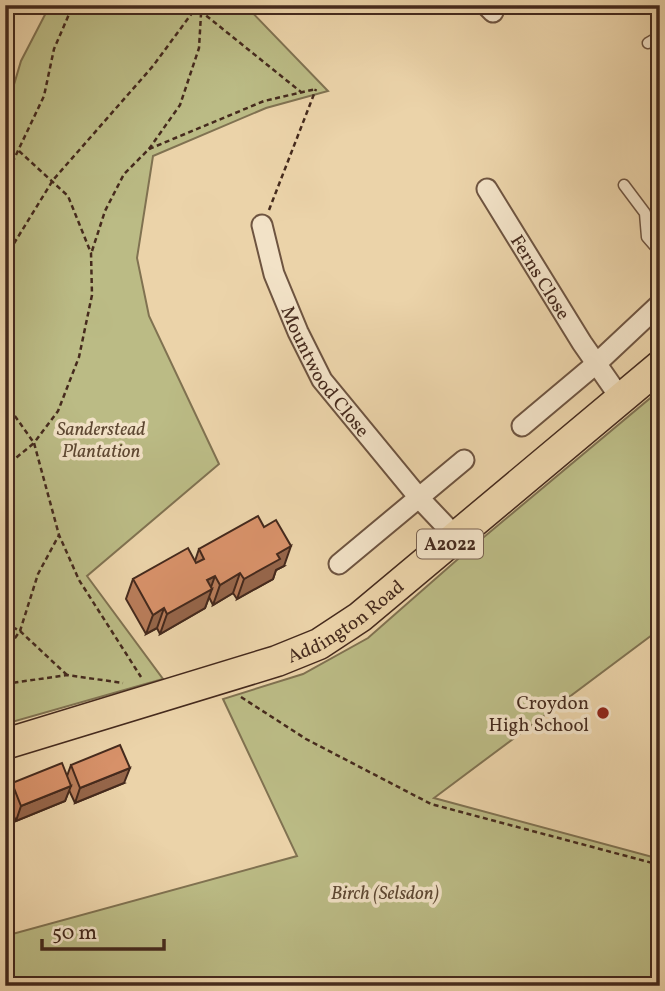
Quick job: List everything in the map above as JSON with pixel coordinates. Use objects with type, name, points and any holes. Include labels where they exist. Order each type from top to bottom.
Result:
[{"type":"main road","name":"Addington Road","points":[[5,744],[216,681],[319,644],[360,617],[457,538],[660,366]]},
{"type":"street","name":"Ferns Close","points":[[487,189],[528,258],[621,399]]},
{"type":"street","name":"Mountwood Close","points":[[262,225],[274,274],[322,380],[420,499],[457,538]]},
{"type":"street","points":[[522,426],[597,363],[660,304]]},
{"type":"street","points":[[339,564],[464,460]]},
{"type":"lane","points":[[648,43],[660,36]]},
{"type":"lane","points":[[624,185],[645,213],[647,237],[660,251]]},
{"type":"path","points":[[5,178],[44,96],[54,49],[73,5]]},
{"type":"path","points":[[5,258],[53,180],[153,66],[194,7],[301,92]]},
{"type":"path","points":[[5,467],[34,443],[58,411],[79,357],[92,295],[91,253],[104,211],[124,174],[149,149],[180,105],[199,48],[201,14]]},
{"type":"path","points":[[149,149],[264,101],[316,89],[262,225]]},
{"type":"path","points":[[19,151],[68,196],[91,253]]},
{"type":"path","points":[[5,402],[34,443],[59,535],[79,580],[144,683],[166,696]]},
{"type":"path","points":[[5,652],[20,631],[38,574],[59,535]]},
{"type":"path","points":[[5,623],[20,631],[67,675]]},
{"type":"path","points":[[5,684],[67,675],[131,683]]},
{"type":"path","points":[[216,681],[306,739],[431,804],[660,865]]},
{"type":"green space","name":"Sanderstead Plantation","points":[[50,5],[245,5],[328,91],[266,108],[153,156],[137,258],[149,316],[219,464],[87,576],[163,679],[5,724],[5,115],[21,61]]},
{"type":"green space","name":"Birch (Selsdon)","points":[[660,390],[660,629],[434,798],[660,859],[660,986],[5,986],[5,936],[297,856],[223,699],[303,674],[368,638],[466,552]]},
{"type":"building","points":[[258,516],[264,527],[276,520],[291,546],[277,554],[280,559],[244,579],[240,573],[220,585],[215,576],[207,580],[212,589],[167,614],[164,608],[153,615],[133,579],[188,548],[196,563],[204,559],[199,549]]},
{"type":"building","points":[[120,745],[130,768],[80,788],[71,765]]},
{"type":"building","points":[[62,763],[71,786],[21,806],[12,783]]},
{"type":"building","points":[[5,787],[12,804],[5,807]]},
{"type":"place","name":"Croydon High School","points":[[603,713]]}]
